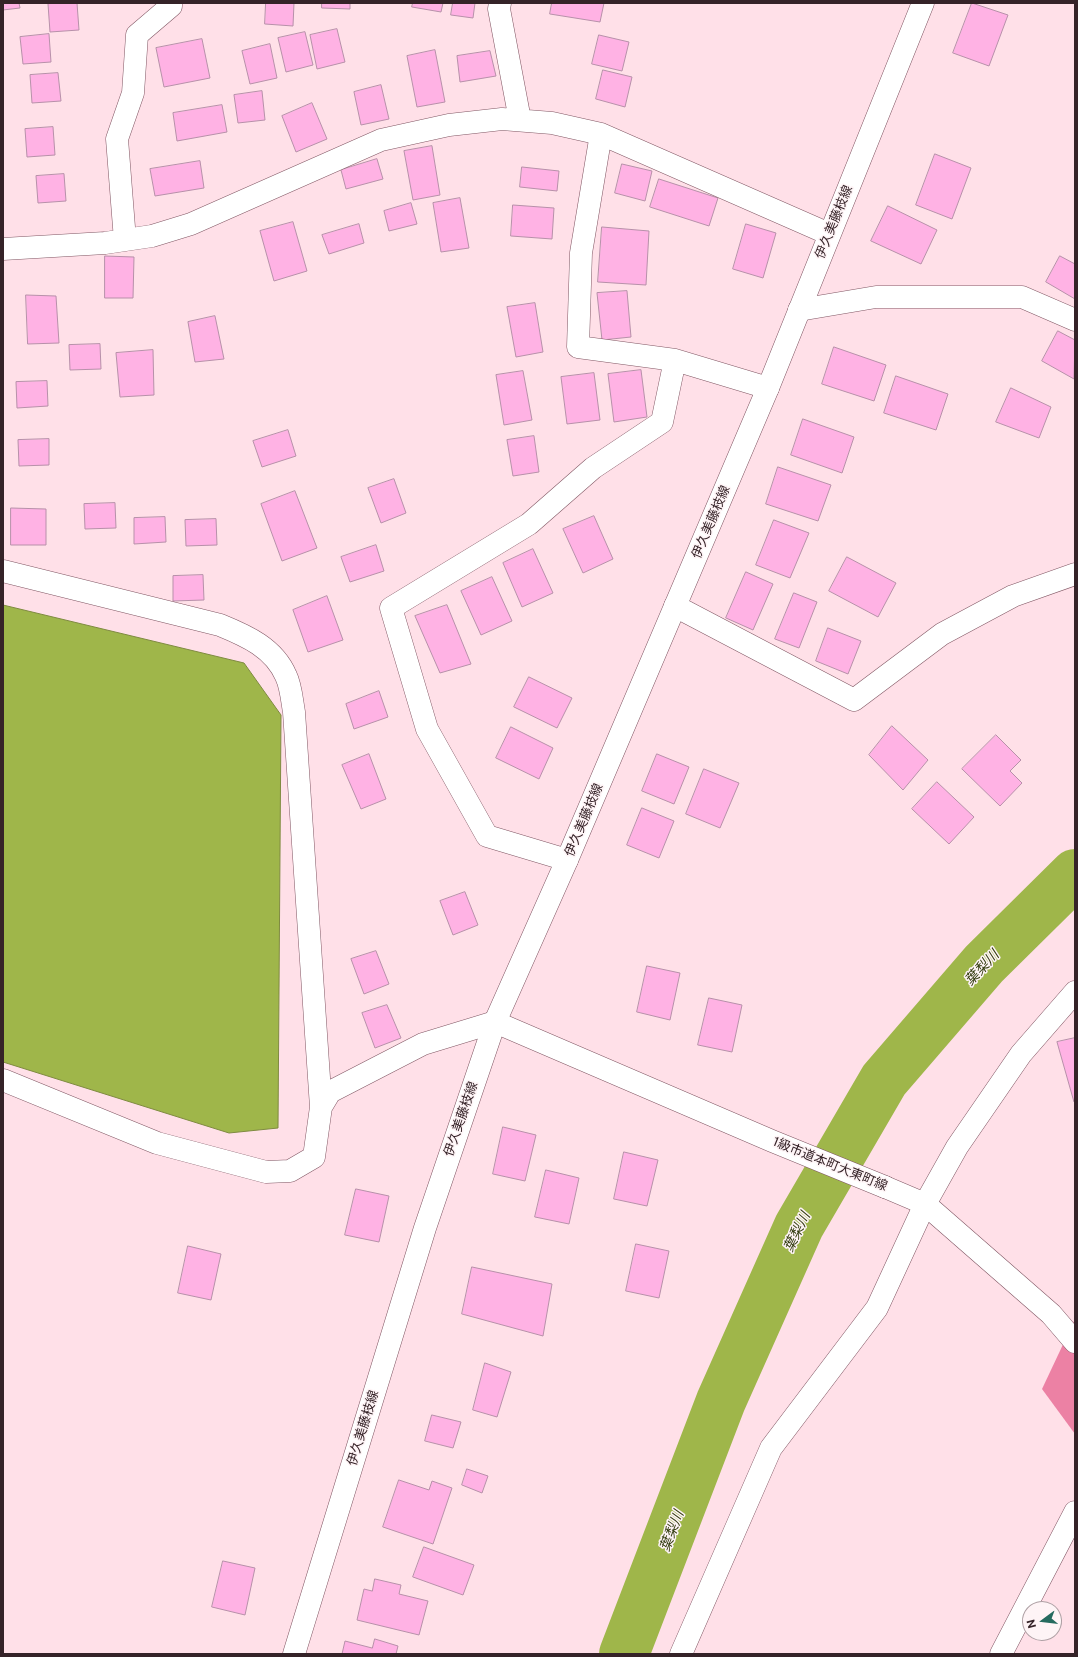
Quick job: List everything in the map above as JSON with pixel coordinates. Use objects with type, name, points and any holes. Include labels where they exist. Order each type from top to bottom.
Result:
[{"type":"street","points":[[125,240],[117,139],[133,94],[137,35],[171,6],[171,3]]},
{"type":"street","points":[[500,3],[499,9],[520,120]]},
{"type":"street","name":"伊久美藤枝線","points":[[294,1654],[425,1228],[495,1022],[567,860],[768,388],[923,3]]},
{"type":"street","points":[[3,249],[105,244],[152,236],[191,224],[381,140],[449,125],[502,119],[552,123],[601,134],[830,234]]},
{"type":"street","points":[[601,134],[581,252],[578,347],[676,360],[768,388]]},
{"type":"street","points":[[799,310],[876,297],[1022,297],[1075,320]]},
{"type":"street","points":[[567,860],[487,836],[427,729],[391,608],[529,524],[593,468],[662,422],[676,360]]},
{"type":"street","points":[[3,571],[220,625],[253,639],[272,654],[287,676],[294,712],[321,1107],[314,1157],[290,1171],[266,1172],[157,1143],[3,1080]]},
{"type":"street","points":[[675,606],[854,700],[942,634],[1013,596],[1075,574]]},
{"type":"street","points":[[681,1654],[771,1448],[877,1308],[925,1204],[957,1147],[1021,1054],[1075,992]]},
{"type":"street","points":[[321,1107],[330,1092],[423,1044],[495,1022]]},
{"type":"street","name":"1級市道本町大東町線","points":[[495,1022],[925,1204],[1051,1314],[1075,1342]]},
{"type":"street","points":[[1001,1654],[1075,1512]]},
{"type":"shaded area","points":[[3,605],[244,663],[281,715],[278,1128],[229,1133],[3,1062]]},
{"type":"shaded area","points":[[1075,1319],[1075,1434],[1042,1389]]},
{"type":"building","points":[[3,3],[19,3],[20,8],[3,10]]},
{"type":"building","points":[[77,3],[79,30],[50,32],[48,4]]},
{"type":"building","points":[[266,3],[294,3],[293,26],[265,24]]},
{"type":"building","points":[[322,3],[350,3],[350,9],[322,8]]},
{"type":"building","points":[[413,3],[443,3],[441,12],[412,7]]},
{"type":"building","points":[[453,3],[475,3],[473,18],[451,15]]},
{"type":"building","points":[[552,3],[604,3],[600,22],[550,14]]},
{"type":"building","points":[[972,3],[1008,15],[989,66],[953,53]]},
{"type":"building","points":[[337,29],[345,62],[317,69],[310,35]]},
{"type":"building","points":[[305,32],[313,65],[286,72],[278,38]]},
{"type":"building","points":[[49,34],[51,62],[23,64],[20,37]]},
{"type":"building","points":[[599,35],[629,42],[622,71],[592,64]]},
{"type":"building","points":[[202,39],[210,78],[164,87],[156,48]]},
{"type":"building","points":[[270,44],[277,78],[250,84],[242,51]]},
{"type":"building","points":[[435,50],[445,102],[417,107],[407,56]]},
{"type":"building","points":[[490,51],[496,76],[460,82],[457,56]]},
{"type":"building","points":[[603,70],[632,77],[625,107],[596,99]]},
{"type":"building","points":[[58,73],[61,101],[32,103],[30,75]]},
{"type":"building","points":[[381,85],[389,119],[361,125],[354,92]]},
{"type":"building","points":[[262,91],[265,120],[238,123],[234,95]]},
{"type":"building","points":[[312,103],[327,139],[296,152],[282,116]]},
{"type":"building","points":[[222,105],[227,132],[177,141],[173,113]]},
{"type":"building","points":[[53,127],[55,155],[27,157],[25,129]]},
{"type":"building","points":[[432,146],[440,195],[413,200],[404,151]]},
{"type":"building","points":[[935,154],[971,168],[952,219],[916,205]]},
{"type":"building","points":[[377,159],[383,179],[346,189],[341,170]]},
{"type":"building","points":[[200,161],[204,188],[155,196],[150,169]]},
{"type":"building","points":[[622,164],[652,171],[645,201],[615,193]]},
{"type":"building","points":[[522,167],[559,171],[557,191],[520,187]]},
{"type":"building","points":[[64,174],[66,201],[38,203],[36,176]]},
{"type":"building","points":[[659,179],[718,198],[709,226],[650,207]]},
{"type":"building","points":[[460,198],[469,248],[441,252],[433,203]]},
{"type":"building","points":[[411,203],[417,224],[389,231],[384,211]]},
{"type":"building","points":[[513,205],[554,208],[552,239],[511,236]]},
{"type":"building","points":[[888,206],[937,230],[921,264],[871,241]]},
{"type":"building","points":[[293,222],[307,271],[274,281],[260,231]]},
{"type":"building","points":[[359,224],[364,243],[329,254],[322,235]]},
{"type":"building","points":[[746,224],[776,233],[763,278],[733,269]]},
{"type":"building","points":[[602,227],[649,231],[646,285],[598,282]]},
{"type":"building","points":[[105,256],[134,257],[133,298],[105,298]]},
{"type":"building","points":[[1060,256],[1075,264],[1075,299],[1046,282]]},
{"type":"building","points":[[627,291],[631,337],[602,340],[597,293]]},
{"type":"building","points":[[26,295],[56,296],[59,343],[28,344]]},
{"type":"building","points":[[535,303],[543,352],[516,357],[507,307]]},
{"type":"building","points":[[215,316],[224,359],[195,362],[188,322]]},
{"type":"building","points":[[1058,331],[1075,340],[1074,379],[1042,361]]},
{"type":"building","points":[[100,344],[101,369],[70,370],[69,345]]},
{"type":"building","points":[[834,347],[886,365],[874,401],[822,384]]},
{"type":"building","points":[[153,350],[154,395],[120,397],[116,353]]},
{"type":"building","points":[[641,370],[647,417],[614,422],[608,374]]},
{"type":"building","points":[[523,371],[532,420],[504,425],[496,375]]},
{"type":"building","points":[[594,373],[600,420],[567,424],[561,377]]},
{"type":"building","points":[[896,376],[948,394],[936,430],[884,413]]},
{"type":"building","points":[[47,381],[48,406],[17,408],[16,382]]},
{"type":"building","points":[[1011,388],[1051,407],[1039,438],[996,422]]},
{"type":"building","points":[[803,419],[854,437],[842,473],[791,455]]},
{"type":"building","points":[[288,430],[296,456],[262,467],[253,441]]},
{"type":"building","points":[[534,436],[539,472],[513,476],[507,440]]},
{"type":"building","points":[[49,439],[49,465],[19,466],[18,440]]},
{"type":"building","points":[[778,467],[831,485],[818,521],[766,504]]},
{"type":"building","points":[[394,479],[406,513],[381,523],[368,488]]},
{"type":"building","points":[[295,491],[317,548],[282,561],[261,504]]},
{"type":"building","points":[[115,503],[116,528],[85,529],[84,504]]},
{"type":"building","points":[[11,508],[46,509],[46,545],[11,545]]},
{"type":"building","points":[[594,516],[613,559],[583,573],[563,529]]},
{"type":"building","points":[[165,517],[166,542],[134,544],[134,518]]},
{"type":"building","points":[[216,519],[217,545],[186,546],[185,520]]},
{"type":"building","points":[[774,520],[809,533],[790,578],[756,565]]},
{"type":"building","points":[[376,545],[384,571],[350,582],[341,557]]},
{"type":"building","points":[[533,549],[553,593],[522,607],[503,563]]},
{"type":"building","points":[[847,557],[896,583],[878,617],[829,591]]},
{"type":"building","points":[[746,572],[773,584],[753,630],[726,618]]},
{"type":"building","points":[[203,575],[204,600],[173,601],[173,576]]},
{"type":"building","points":[[492,577],[512,621],[481,635],[461,591]]},
{"type":"building","points":[[794,593],[817,602],[799,648],[775,639]]},
{"type":"building","points":[[327,596],[343,640],[308,652],[293,610]]},
{"type":"building","points":[[447,605],[471,664],[440,673],[415,616]]},
{"type":"building","points":[[828,628],[861,641],[848,674],[816,661]]},
{"type":"building","points":[[529,677],[572,698],[557,728],[514,707]]},
{"type":"building","points":[[379,691],[388,717],[354,729],[346,704]]},
{"type":"building","points":[[892,726],[928,760],[903,790],[869,755]]},
{"type":"building","points":[[511,727],[553,748],[539,779],[496,758]]},
{"type":"building","points":[[996,735],[1021,760],[1010,771],[1022,783],[1000,806],[962,769]]},
{"type":"building","points":[[369,754],[386,799],[361,809],[342,765]]},
{"type":"building","points":[[657,754],[689,767],[674,804],[642,791]]},
{"type":"building","points":[[704,769],[739,783],[720,828],[686,814]]},
{"type":"building","points":[[937,782],[974,817],[949,844],[912,809]]},
{"type":"building","points":[[642,808],[674,821],[659,858],[627,845]]},
{"type":"building","points":[[465,892],[478,925],[453,935],[440,901]]},
{"type":"building","points":[[376,951],[389,984],[364,994],[351,959]]},
{"type":"building","points":[[647,966],[680,973],[670,1020],[637,1012]]},
{"type":"building","points":[[709,998],[742,1005],[732,1052],[698,1045]]},
{"type":"building","points":[[387,1005],[401,1038],[375,1048],[362,1013]]},
{"type":"building","points":[[1075,1038],[1075,1102],[1074,1102],[1057,1042]]},
{"type":"building","points":[[503,1127],[536,1135],[525,1181],[493,1174]]},
{"type":"building","points":[[624,1152],[658,1160],[647,1206],[614,1199]]},
{"type":"building","points":[[546,1170],[579,1178],[569,1224],[535,1217]]},
{"type":"building","points":[[356,1189],[389,1196],[379,1242],[345,1235]]},
{"type":"building","points":[[636,1244],[669,1251],[659,1298],[626,1291]]},
{"type":"building","points":[[188,1246],[221,1254],[211,1300],[178,1293]]},
{"type":"building","points":[[472,1267],[552,1284],[543,1336],[462,1314]]},
{"type":"building","points":[[485,1363],[511,1372],[497,1417],[473,1410]]},
{"type":"building","points":[[432,1415],[461,1422],[453,1448],[425,1441]]},
{"type":"building","points":[[467,1469],[488,1476],[482,1493],[462,1485]]},
{"type":"building","points":[[399,1480],[429,1490],[432,1481],[452,1488],[433,1544],[383,1527]]},
{"type":"building","points":[[424,1547],[474,1565],[463,1595],[413,1577]]},
{"type":"building","points":[[223,1561],[255,1568],[245,1615],[212,1607]]},
{"type":"building","points":[[375,1579],[401,1585],[399,1594],[428,1601],[419,1635],[357,1620],[364,1589],[372,1591]]},
{"type":"building","points":[[375,1639],[398,1646],[396,1654],[342,1654],[345,1641],[372,1648]]},
{"type":"waterway","name":"葉梨川","points":[[624,1654],[721,1401],[799,1226],[884,1080],[984,964],[1075,874]]}]
